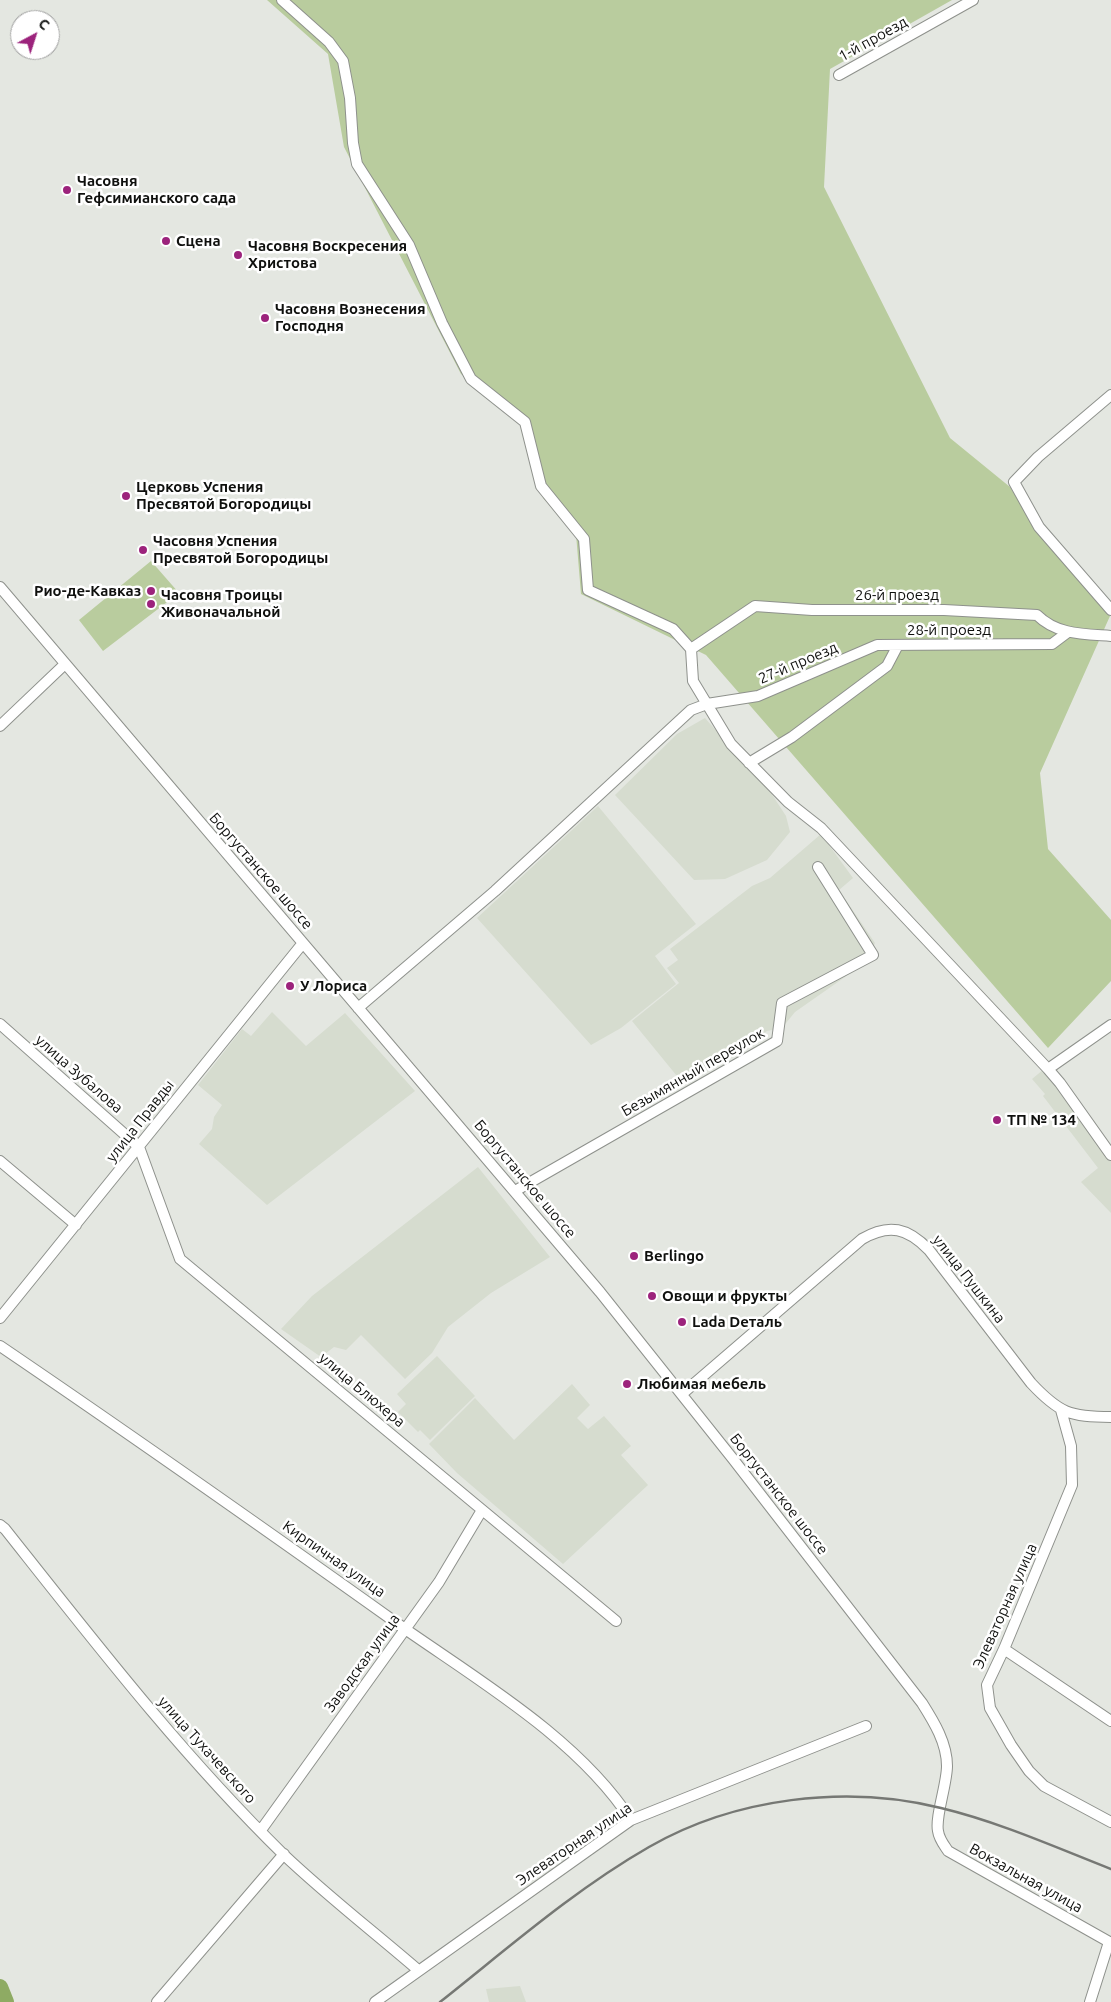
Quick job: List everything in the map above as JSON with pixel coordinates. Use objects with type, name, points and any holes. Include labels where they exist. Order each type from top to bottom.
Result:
[{"type":"street","points":[[282,0],[329,42],[343,61],[350,98],[352,143],[357,164],[409,244],[442,323],[472,379],[525,422],[542,486],[584,539],[588,590],[673,629],[691,649],[693,680],[731,744],[788,802],[821,828],[1048,1069],[1111,1155]]},
{"type":"street","name":"1-й проезд","points":[[839,75],[973,0]]},
{"type":"street","points":[[1111,395],[1038,457],[1014,482],[1040,527],[1111,610]]},
{"type":"street","name":"Боргустанское шоссе","points":[[0,587],[515,1191],[682,1394],[890,1660],[932,1719],[945,1751],[947,1765],[937,1830]]},
{"type":"street","name":"26-й проезд","points":[[691,649],[755,606],[812,610],[944,610],[1037,616],[1047,624],[1068,632],[1111,636]]},
{"type":"street","name":"28-й проезд","points":[[749,763],[792,737],[887,666],[898,645],[1052,644],[1068,632]]},
{"type":"street","name":"27-й проезд","points":[[358,1008],[495,891],[691,710],[707,704],[758,696],[877,645],[898,645]]},
{"type":"street","points":[[0,726],[65,664]]},
{"type":"street","name":"Безымянный переулок","points":[[515,1191],[777,1041],[782,1002],[873,955],[818,867]]},
{"type":"street","name":"улица Правды","points":[[0,1318],[303,943]]},
{"type":"street","name":"улица Зубалова","points":[[0,1024],[139,1147]]},
{"type":"street","points":[[1048,1069],[1111,1025]]},
{"type":"street","name":"улица Блюхера","points":[[139,1147],[180,1259],[616,1621]]},
{"type":"street","points":[[0,1161],[76,1225]]},
{"type":"street","name":"улица Пушкина","points":[[682,1394],[862,1239],[877,1230],[892,1230],[906,1232],[917,1238],[929,1250],[1031,1383],[1061,1410],[1075,1415],[1111,1417]]},
{"type":"street","name":"Кирпичная улица","points":[[0,1346],[208,1488],[545,1728],[618,1800],[631,1820]]},
{"type":"street","name":"Элеваторная улица","points":[[1061,1410],[1071,1446],[1072,1486],[1004,1649],[986,1685],[990,1708],[1011,1746],[1029,1771],[1044,1786],[1111,1822]]},
{"type":"street","name":"Заводская улица","points":[[261,1830],[439,1582],[482,1510]]},
{"type":"street","name":"улица Тухачевского","points":[[0,1525],[5,1528],[138,1696],[261,1830],[284,1854],[418,1970]]},
{"type":"street","points":[[1004,1649],[1111,1721]]},
{"type":"street","name":"Элеваторная улица","points":[[375,2002],[631,1820],[866,1726]]},
{"type":"street","name":"Вокзальная улица","points":[[937,1830],[941,1841],[948,1851],[1110,1942]]},
{"type":"street","points":[[158,2002],[284,1854]]},
{"type":"street","points":[[1090,2002],[1110,1942]]},
{"type":"shaded area","points":[[705,718],[771,793],[786,816],[790,832],[767,860],[725,879],[694,880],[615,795],[677,734]]},
{"type":"shaded area","points":[[598,806],[696,924],[655,956],[676,984],[621,1028],[591,1045],[477,918]]},
{"type":"shaded area","points":[[821,834],[853,878],[839,890],[875,943],[865,963],[795,1012],[782,1028],[767,1031],[757,1038],[754,1035],[681,1081],[632,1021],[679,983],[667,968],[678,960],[670,949],[752,886],[770,878]]},
{"type":"shaded area","points":[[272,1012],[306,1046],[345,1013],[415,1091],[267,1205],[199,1144],[212,1129],[214,1117],[222,1105],[198,1085],[242,1029],[251,1036]]},
{"type":"shaded area","points":[[1044,1069],[1111,1158],[1111,1213],[1081,1182],[1098,1168],[1043,1096],[1045,1094],[1032,1079]]},
{"type":"shaded area","points":[[478,1167],[550,1257],[491,1293],[448,1327],[432,1353],[405,1379],[361,1335],[346,1350],[334,1347],[321,1357],[281,1329],[312,1296]]},
{"type":"shaded area","points":[[437,1356],[475,1396],[430,1440],[420,1430],[418,1432],[398,1412],[406,1404],[397,1394]]},
{"type":"shaded area","points":[[572,1384],[590,1405],[577,1418],[588,1429],[604,1416],[631,1446],[621,1455],[648,1485],[563,1564],[457,1473],[429,1444],[475,1398],[514,1440]]},
{"type":"shaded area","points":[[520,1986],[526,2002],[489,2002],[486,1989]]},
{"type":"green space","points":[[267,0],[952,0],[830,69],[824,187],[950,438],[1010,487],[1037,531],[1110,616],[1040,773],[1048,849],[1111,920],[1111,981],[1048,1048],[706,655],[581,594],[576,534],[543,498],[523,424],[461,374],[344,147],[328,54]]},
{"type":"green space","points":[[151,561],[179,593],[103,651],[79,620]]},
{"type":"waterway","points":[[0,1987],[6,2002]]},
{"type":"railway","points":[[440,2002],[568,1901],[621,1864],[682,1830],[717,1817],[754,1807],[791,1800],[829,1797],[867,1797],[905,1801],[941,1808],[984,1820],[1111,1869]]},
{"type":"place","name":"Часовня Гефсимианского сада","points":[[67,190]]},
{"type":"place","name":"Сцена","points":[[166,241]]},
{"type":"place","name":"Часовня Воскресения Христова","points":[[238,255]]},
{"type":"place","name":"Часовня Вознесения Господня","points":[[265,318]]},
{"type":"place","name":"Церковь Успения Пресвятой Богородицы","points":[[126,496]]},
{"type":"place","name":"Часовня Успения Пресвятой Богородицы","points":[[143,550]]},
{"type":"place","name":"Рио-де-Кавказ","points":[[151,591]]},
{"type":"place","name":"Часовня Троицы Живоначальной","points":[[151,604]]},
{"type":"place","name":"У Лориса","points":[[290,986]]},
{"type":"place","name":"ТП № 134","points":[[997,1120]]},
{"type":"place","name":"Berlingo","points":[[634,1256]]},
{"type":"place","name":"Овощи и фрукты","points":[[652,1296]]},
{"type":"place","name":"Lada Dеталь","points":[[682,1322]]},
{"type":"place","name":"Любимая мебель","points":[[627,1384]]}]
